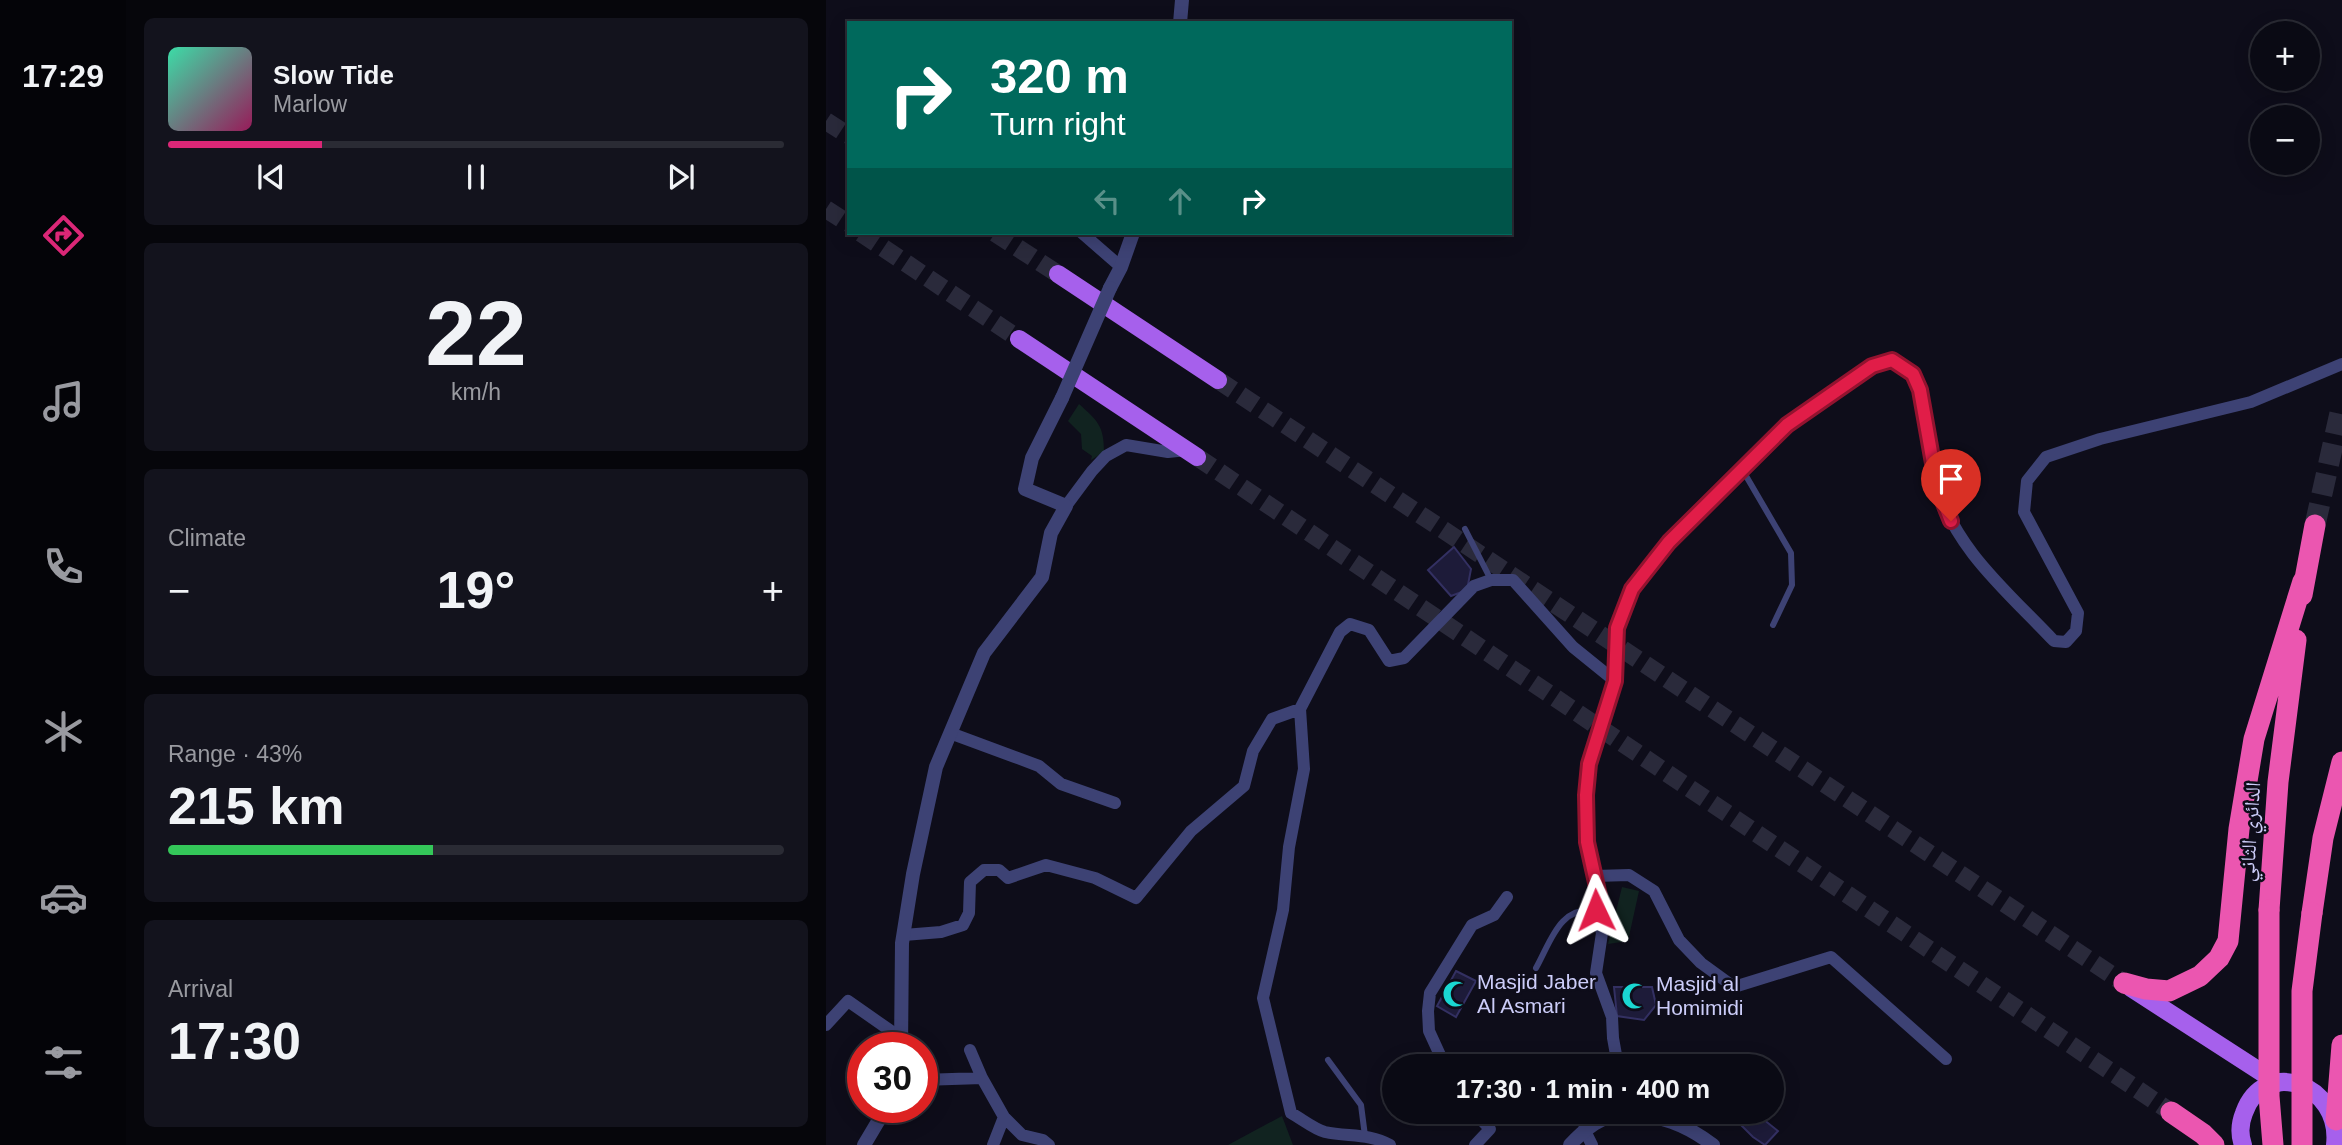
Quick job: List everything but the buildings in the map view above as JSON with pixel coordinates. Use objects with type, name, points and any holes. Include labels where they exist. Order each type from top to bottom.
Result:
[{"type":"highway","name":"الدائري الثاني","points":[[2273,1145],[2269,1096],[2269,910],[2277,782],[2303,581],[2315,524]]},
{"type":"highway","points":[[2124,983],[2169,991],[2200,976],[2219,958],[2228,941],[2239,829],[2255,739],[2303,581]]},
{"type":"highway","points":[[2302,1145],[2302,991],[2323,838],[2342,762]]},
{"type":"highway","points":[[2339,1122],[2342,1045]]},
{"type":"highway","points":[[2171,1112],[2214,1145]]},
{"type":"main road","points":[[1058,274],[1218,380]]},
{"type":"main road","points":[[1019,339],[1192,454]]},
{"type":"main road","points":[[2124,983],[2278,1083]]},
{"type":"main road","points":[[2243,1145],[2240,1124],[2253,1097],[2264,1088],[2278,1083],[2294,1082],[2321,1094],[2331,1106],[2339,1122],[2335,1145]]},
{"type":"main road","points":[[2171,1112],[2232,1145]]},
{"type":"street","points":[[1180,21],[1182,0]]},
{"type":"street","points":[[1084,235],[1121,267]]},
{"type":"street","points":[[1066,506],[1025,489],[1032,458],[1121,267],[1132,235]]},
{"type":"street","points":[[1616,1054],[1612,1017],[1596,973],[1602,933],[1596,910],[1599,896],[1587,842],[1586,795],[1589,764],[1615,681],[1617,628],[1632,589],[1669,542],[1787,425],[1872,366],[1892,360],[1913,374],[1920,390],[1937,486],[1951,521],[1977,558],[2054,641],[2066,642],[2076,631],[2078,613],[2024,512],[2027,481],[2046,457],[2100,439],[2252,402],[2342,364]]},
{"type":"street","points":[[901,1032],[904,935],[924,820],[936,767],[984,653],[1042,577],[1051,533],[1066,506],[1106,456],[1126,445],[1192,454]]},
{"type":"street","points":[[1390,1145],[1365,1136],[1323,1132],[1292,1113],[1263,998],[1283,910],[1289,847],[1304,769],[1300,709],[1340,632],[1350,624],[1369,630],[1389,661],[1404,658],[1474,586],[1490,580],[1513,580],[1573,647],[1615,681]]},
{"type":"street","points":[[904,935],[941,932],[963,925],[969,912],[970,882],[984,870],[999,870],[1008,878],[1046,865],[1095,878],[1136,898],[1191,831],[1244,786],[1253,751],[1272,719],[1300,709]]},
{"type":"street","points":[[950,733],[1039,766],[1061,784],[1115,803]]},
{"type":"street","points":[[1595,876],[1629,875],[1654,891],[1679,940],[1701,963],[1734,987],[1831,957],[1946,1059]]},
{"type":"street","points":[[1440,1054],[1429,1031],[1430,993],[1472,925],[1494,915],[1507,897]]},
{"type":"street","points":[[826,1025],[848,1002],[887,1032]]},
{"type":"street","points":[[970,1050],[982,1078],[1004,1116],[1022,1135],[1043,1140],[1049,1145]]},
{"type":"street","points":[[938,1079],[982,1078]]},
{"type":"street","points":[[993,1145],[1004,1116]]},
{"type":"street","points":[[864,1145],[877,1123]]},
{"type":"street","points":[[1475,1145],[1490,1129],[1485,1124]]},
{"type":"street","points":[[1570,1145],[1592,1124]]},
{"type":"street","points":[[1678,1124],[1694,1131],[1713,1145]]},
{"type":"street","points":[[1584,1129],[1592,1145]]},
{"type":"lane","points":[[1742,469],[1791,553],[1793,585],[1773,625]]},
{"type":"lane","points":[[1465,529],[1490,580]]},
{"type":"lane","points":[[1536,968],[1566,916],[1581,909],[1596,910]]},
{"type":"lane","points":[[1328,1060],[1361,1105],[1365,1136]]},
{"type":"green space","points":[[1079,404],[1095,420],[1103,436],[1104,452],[1091,460],[1092,456],[1082,449],[1081,434],[1068,421]]},
{"type":"green space","points":[[1622,887],[1639,891],[1628,941],[1608,944]]},
{"type":"green space","points":[[1282,1116],[1293,1145],[1228,1145]]},
{"type":"tunnel","points":[[826,121],[847,135]]},
{"type":"tunnel","points":[[826,209],[847,223]]},
{"type":"tunnel","points":[[864,235],[1019,339]]},
{"type":"tunnel","points":[[998,235],[1058,274]]},
{"type":"tunnel","points":[[1218,380],[2124,983]]},
{"type":"tunnel","points":[[2315,525],[2342,404]]},
{"type":"tunnel","points":[[1197,457],[2171,1112]]},
{"type":"place","name":"Masjid Jaber Al Asmari","points":[[1456,994]]},
{"type":"place","name":"Masjid al Homimidi","points":[[1635,996]]},
{"type":"route","points":[[1596,910],[1599,896],[1587,842],[1586,795],[1589,764],[1615,681],[1617,628],[1632,589],[1669,542],[1787,425],[1872,366],[1892,360],[1913,374],[1920,390],[1937,486],[1951,521]]}]
